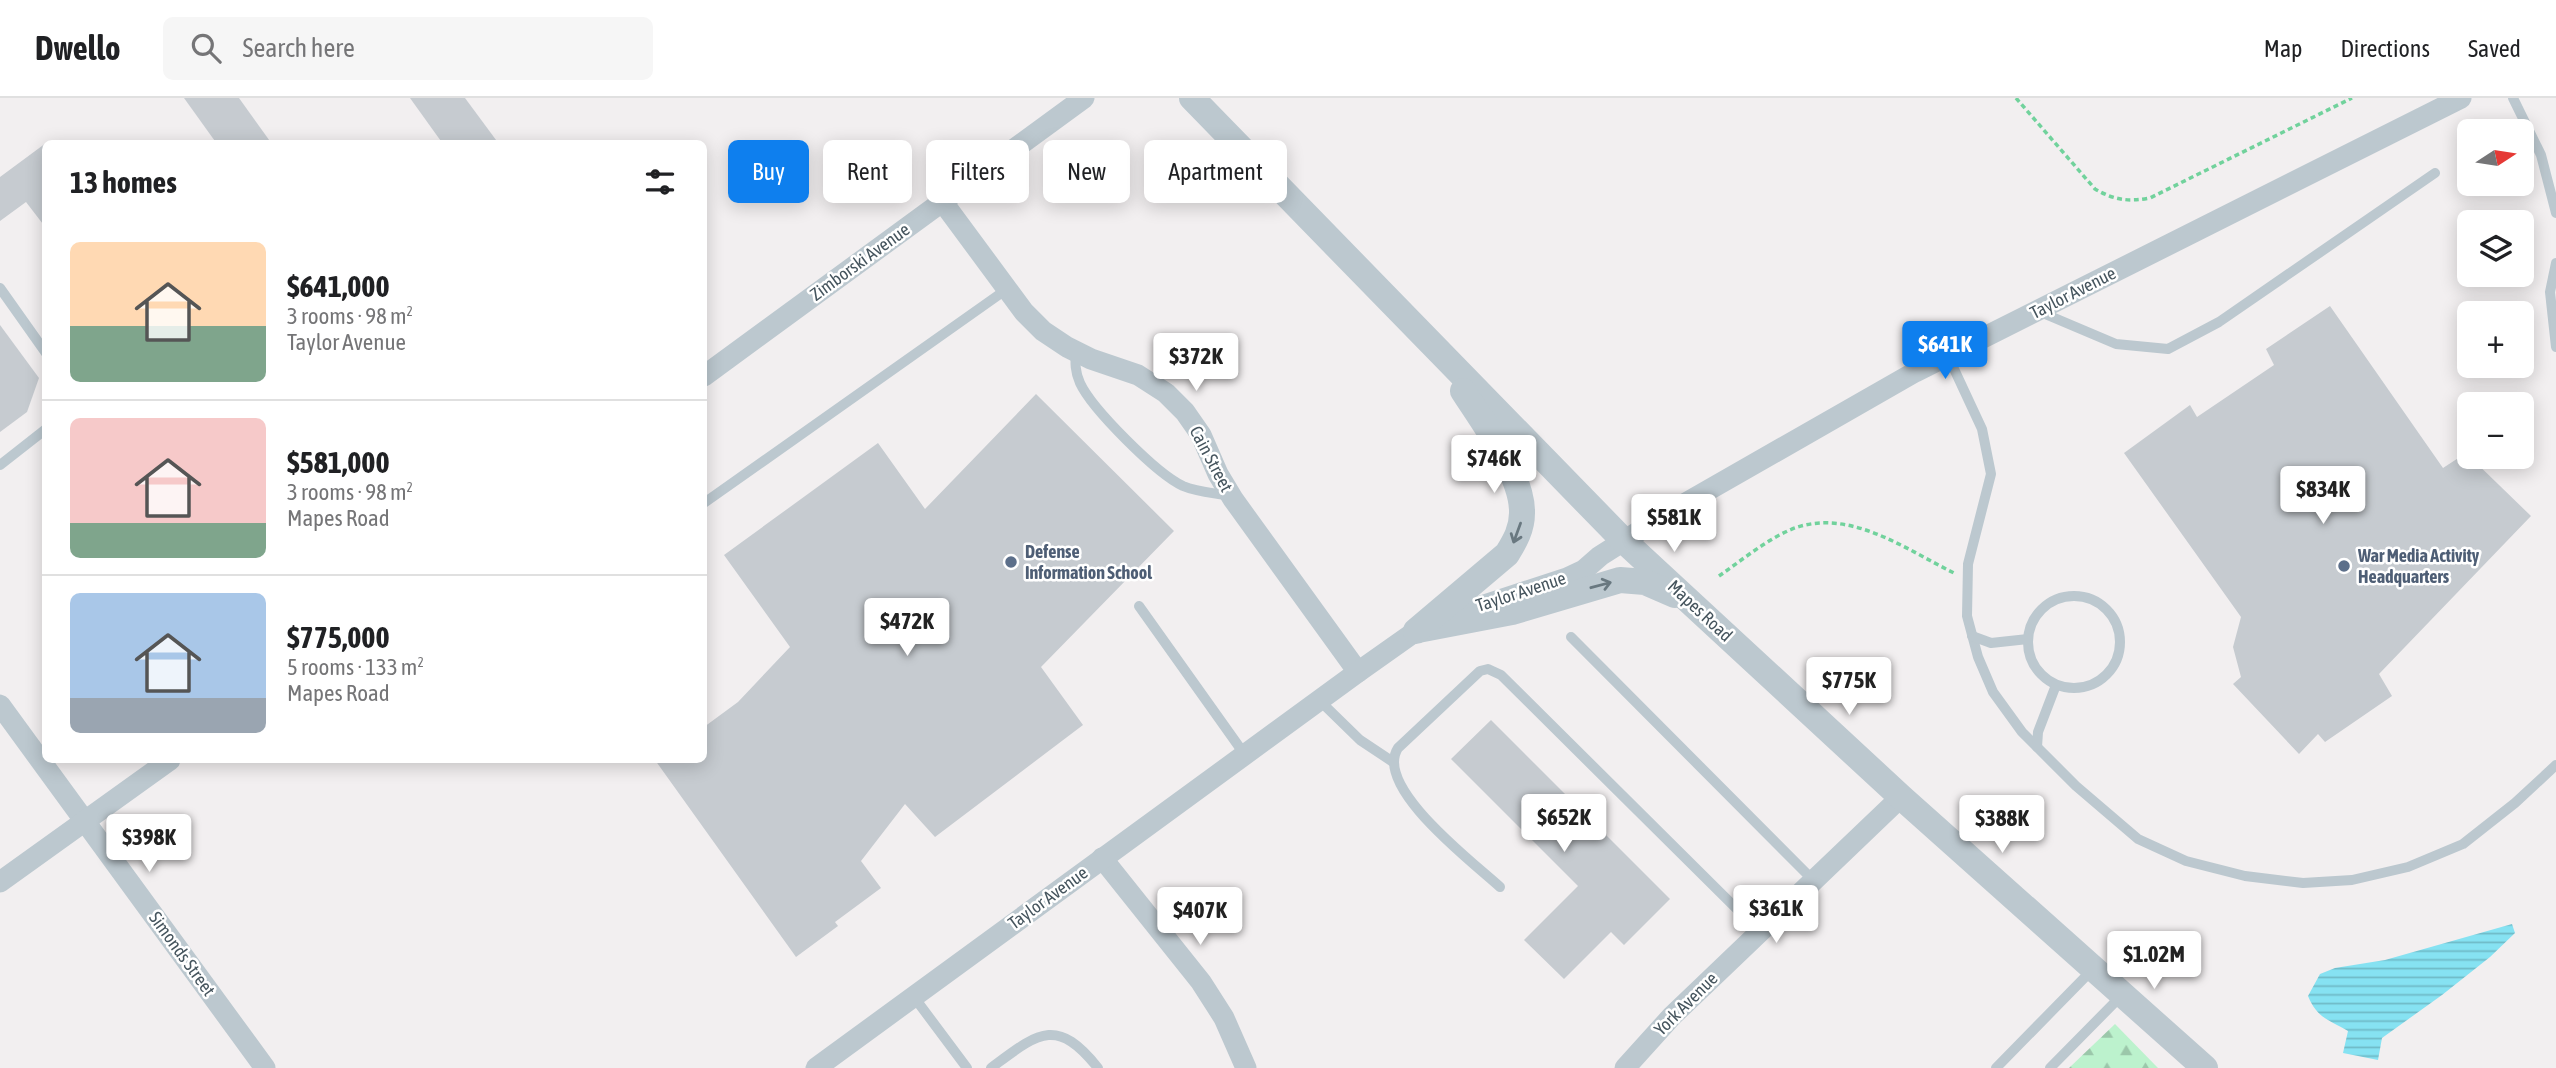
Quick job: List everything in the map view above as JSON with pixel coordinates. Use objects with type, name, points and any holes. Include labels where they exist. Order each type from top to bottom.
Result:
[{"type":"street","name":"Zimborski Avenue","points":[[1026,140],[1084,98]]},
{"type":"street","name":"Mapes Road","points":[[1192,98],[1624,541],[1901,797],[2205,1068]]},
{"type":"street","name":"Taylor Avenue","points":[[816,1068],[1416,631],[1584,570],[1663,516],[1948,356],[2461,98]]},
{"type":"street","name":"Zimborski Avenue","points":[[707,374],[939,203]]},
{"type":"street","name":"Cain Street","points":[[943,203],[1007,289],[1043,331],[1076,351],[1138,375],[1166,393],[1185,412],[1201,435],[1230,496],[1357,672]]},
{"type":"street","points":[[1416,631],[1507,554],[1517,538],[1522,511],[1514,479],[1505,461],[1432,343]]},
{"type":"street","points":[[1416,631],[1512,612],[1620,580],[1645,582],[1691,603]]},
{"type":"street","name":"Simonds Street","points":[[0,705],[265,1068]]},
{"type":"street","points":[[0,882],[166,763]]},
{"type":"street","name":"York Avenue","points":[[1625,1068],[1672,1016],[1901,797]]},
{"type":"street","points":[[1102,858],[1201,982],[1224,1018],[1246,1068]]},
{"type":"lane","points":[[2513,98],[2541,155],[2556,213]]},
{"type":"lane","points":[[2038,311],[2116,344],[2168,349],[2220,322],[2435,173]]},
{"type":"lane","points":[[2556,263],[2553,290],[2556,347]]},
{"type":"lane","points":[[0,288],[42,347]]},
{"type":"lane","points":[[707,501],[1007,289]]},
{"type":"lane","points":[[1076,351],[1075,370],[1098,411],[1155,466],[1182,486],[1230,496]]},
{"type":"lane","points":[[1948,356],[1982,429],[1991,474],[1968,564],[1967,616],[1993,692],[2022,732],[2077,786],[2138,839],[2186,861],[2245,876],[2303,883],[2352,880],[2408,867],[2463,844],[2515,803],[2556,765]]},
{"type":"lane","points":[[0,465],[42,432]]},
{"type":"lane","points":[[2068,596],[2084,597],[2099,603],[2110,613],[2117,626],[2119,655],[2113,668],[2102,679],[2090,686],[2075,689],[2056,685],[2036,669],[2029,655],[2028,639],[2031,623],[2040,610],[2053,601],[2068,596]]},
{"type":"lane","points":[[1139,606],[1245,755]]},
{"type":"lane","points":[[1972,636],[1991,643],[2028,639]]},
{"type":"lane","points":[[1571,637],[1813,880]]},
{"type":"lane","points":[[1500,887],[1435,829],[1406,797],[1395,774],[1393,762],[1398,748],[1480,671],[1493,670],[1759,932]]},
{"type":"lane","points":[[2037,747],[2038,732],[2056,685]]},
{"type":"lane","points":[[1320,701],[1360,740],[1393,762]]},
{"type":"lane","points":[[1996,1068],[2093,969]]},
{"type":"lane","points":[[2050,1068],[2122,995]]},
{"type":"lane","points":[[914,997],[967,1068]]},
{"type":"lane","points":[[991,1068],[1029,1040],[1042,1035],[1057,1035],[1083,1049],[1098,1068]]},
{"type":"path","points":[[2016,98],[2095,189],[2112,199],[2133,202],[2150,198],[2352,98]]},
{"type":"path","points":[[1719,576],[1759,548],[1793,529],[1823,524],[1857,526],[1954,573]]},
{"type":"green space","points":[[2115,1024],[2158,1068],[2069,1068]]},
{"type":"water","points":[[2512,924],[2515,933],[2490,957],[2382,1038],[2378,1060],[2343,1053],[2348,1031],[2320,1014],[2308,996],[2320,974],[2335,968],[2385,960]]},
{"type":"building","points":[[184,98],[239,98],[269,140],[214,140]]},
{"type":"building","points":[[410,98],[465,98],[496,140],[440,140]]},
{"type":"building","points":[[42,146],[42,223],[26,202],[0,221],[0,177]]},
{"type":"building","name":"War Media Activity Headquarters","points":[[2330,306],[2443,468],[2457,459],[2457,469],[2483,469],[2531,516],[2379,674],[2392,696],[2325,742],[2318,734],[2299,754],[2233,684],[2241,677],[2233,647],[2241,617],[2124,453],[2190,405],[2197,417],[2274,365],[2266,349]]},
{"type":"building","points":[[0,325],[39,378],[27,412],[0,432]]},
{"type":"building","points":[[1036,394],[1174,531],[1041,667],[1083,725],[935,837],[905,804],[861,861],[881,888],[835,922],[838,926],[796,957],[657,763],[707,763],[707,725],[738,702],[790,647],[724,555],[878,443],[925,509]]},
{"type":"building","points":[[1491,720],[1670,899],[1624,945],[1611,932],[1564,979],[1524,940],[1578,886],[1451,759]]},
{"type":"place","name":"Defense Information School","points":[[1011,562]]},
{"type":"place","name":"War Media Activity Headquarters","points":[[2344,566]]}]
